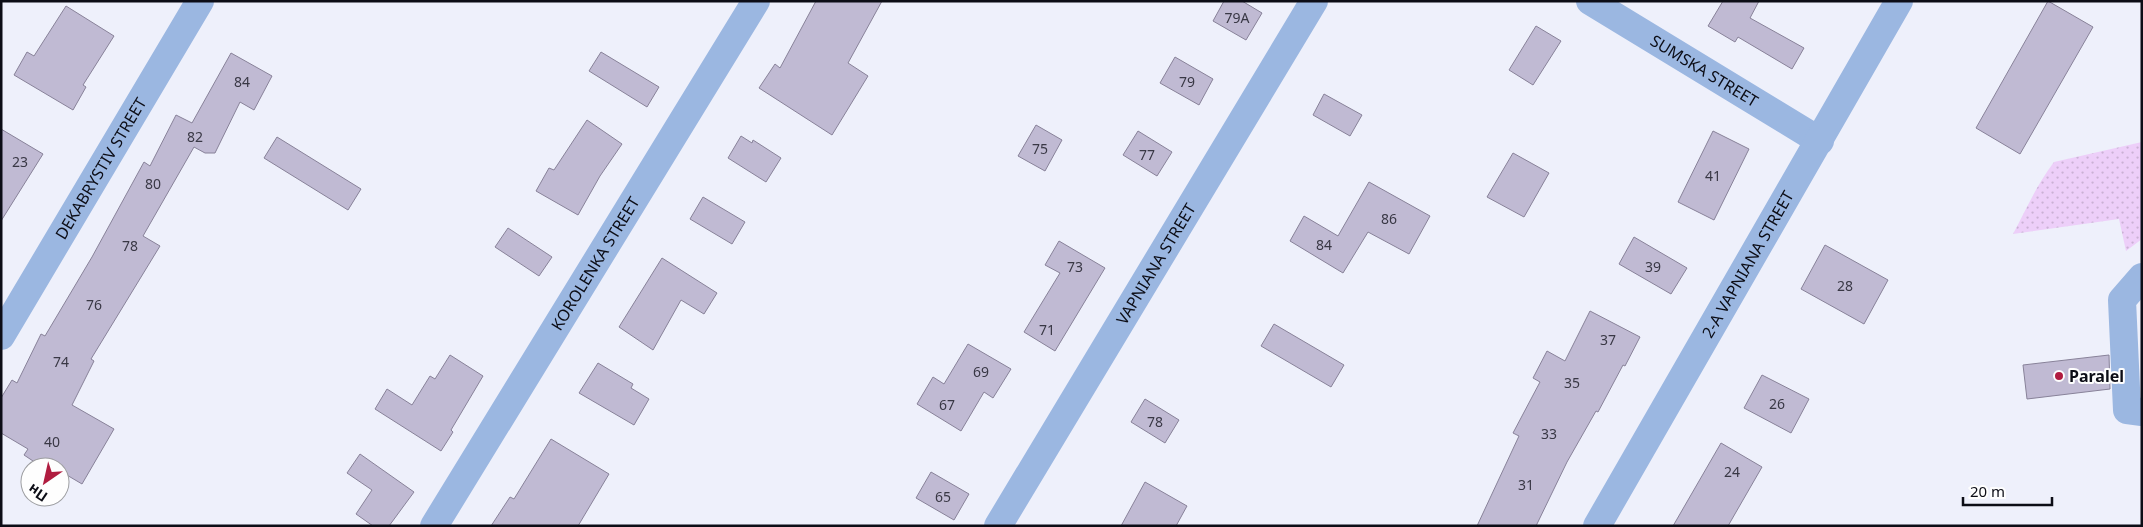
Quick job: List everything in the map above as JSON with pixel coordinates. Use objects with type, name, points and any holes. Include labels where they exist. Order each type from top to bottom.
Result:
[{"type":"street","name":"DEKABRYSTIV STREET","points":[[1,336],[200,1]]},
{"type":"street","name":"KOROLENKA STREET","points":[[434,526],[756,1]]},
{"type":"street","name":"VAPNIANA STREET","points":[[998,526],[1314,1]]},
{"type":"street","name":"SUMSKA STREET","points":[[1590,1],[1820,140]]},
{"type":"street","name":"2-A VAPNIANA STREET","points":[[1597,526],[1899,1]]},
{"type":"street","points":[[2142,277],[2122,300],[2127,410],[2142,412]]},
{"type":"shaded area","points":[[2142,142],[2142,239],[2126,251],[2119,219],[2013,234],[2037,188],[2054,162]]},
{"type":"building","points":[[816,1],[882,1],[848,63],[868,76],[832,135],[759,88],[775,64],[780,68]]},
{"type":"building","points":[[1224,1],[1242,1],[1262,13],[1246,40],[1213,21]]},
{"type":"building","points":[[1723,1],[1759,1],[1750,18],[1804,48],[1792,69],[1738,37],[1735,42],[1708,26]]},
{"type":"building","points":[[2048,1],[2093,27],[2020,154],[1976,128]]},
{"type":"building","points":[[66,6],[114,36],[83,85],[86,87],[73,110],[14,75],[27,52],[34,56]]},
{"type":"building","points":[[1536,26],[1561,41],[1533,85],[1509,70]]},
{"type":"building","points":[[601,52],[659,87],[647,107],[589,71]]},
{"type":"building","points":[[231,53],[272,76],[254,110],[240,102],[215,153],[205,153],[194,147],[143,236],[160,246],[91,359],[94,361],[72,405],[114,429],[82,484],[70,477],[70,457],[27,457],[24,455],[28,449],[1,433],[1,398],[12,380],[17,383],[41,334],[45,336],[92,257],[144,162],[150,166],[176,115],[192,123]]},
{"type":"building","points":[[1175,57],[1213,79],[1199,105],[1160,83]]},
{"type":"building","points":[[1324,94],[1362,115],[1350,136],[1313,115]]},
{"type":"building","points":[[587,120],[622,144],[600,176],[578,215],[536,191],[549,168],[554,170]]},
{"type":"building","points":[[1036,125],[1062,140],[1045,171],[1018,156]]},
{"type":"building","points":[[1,129],[43,154],[1,221]]},
{"type":"building","points":[[1138,131],[1172,152],[1157,176],[1123,155]]},
{"type":"building","points":[[1713,131],[1749,149],[1714,220],[1678,202]]},
{"type":"building","points":[[741,136],[752,143],[753,140],[781,158],[766,182],[728,158]]},
{"type":"building","points":[[277,137],[361,189],[348,210],[264,158]]},
{"type":"building","points":[[1513,153],[1549,173],[1524,217],[1487,197]]},
{"type":"building","points":[[1369,182],[1430,216],[1409,254],[1368,232],[1343,273],[1290,241],[1304,216],[1338,236]]},
{"type":"building","points":[[703,197],[745,222],[732,244],[690,219]]},
{"type":"building","points":[[508,228],[552,257],[539,276],[495,247]]},
{"type":"building","points":[[1634,237],[1687,268],[1671,294],[1619,264]]},
{"type":"building","points":[[1059,241],[1105,268],[1055,351],[1024,332],[1060,273],[1045,265]]},
{"type":"building","points":[[1825,245],[1888,280],[1864,324],[1801,289]]},
{"type":"building","points":[[662,258],[717,293],[704,314],[681,300],[653,350],[619,327]]},
{"type":"building","points":[[1590,311],[1640,337],[1625,366],[1623,365],[1598,412],[1596,411],[1567,462],[1536,526],[1477,526],[1519,436],[1513,433],[1540,382],[1533,378],[1547,351],[1565,361]]},
{"type":"building","points":[[1274,324],[1344,365],[1331,387],[1261,346]]},
{"type":"building","points":[[968,344],[1011,369],[993,398],[984,392],[961,431],[917,404],[933,377],[944,384]]},
{"type":"building","points":[[450,355],[483,376],[451,430],[453,432],[441,451],[375,409],[387,389],[412,405],[430,376],[435,379]]},
{"type":"building","points":[[2109,355],[2110,389],[2027,399],[2023,365]]},
{"type":"building","points":[[598,363],[633,384],[631,388],[649,399],[634,425],[579,393]]},
{"type":"building","points":[[1762,375],[1809,399],[1791,433],[1744,408]]},
{"type":"building","points":[[1145,399],[1179,420],[1165,443],[1131,422]]},
{"type":"building","points":[[551,439],[609,474],[578,526],[491,526],[510,497],[514,499]]},
{"type":"building","points":[[1721,443],[1762,467],[1728,526],[1673,526]]},
{"type":"building","points":[[360,454],[414,492],[389,526],[373,526],[356,514],[372,490],[347,473]]},
{"type":"building","points":[[931,472],[969,494],[954,520],[916,498]]},
{"type":"building","points":[[1145,482],[1187,506],[1176,526],[1121,526]]},
{"type":"place","name":"Paralel","points":[[2059,376]]}]
